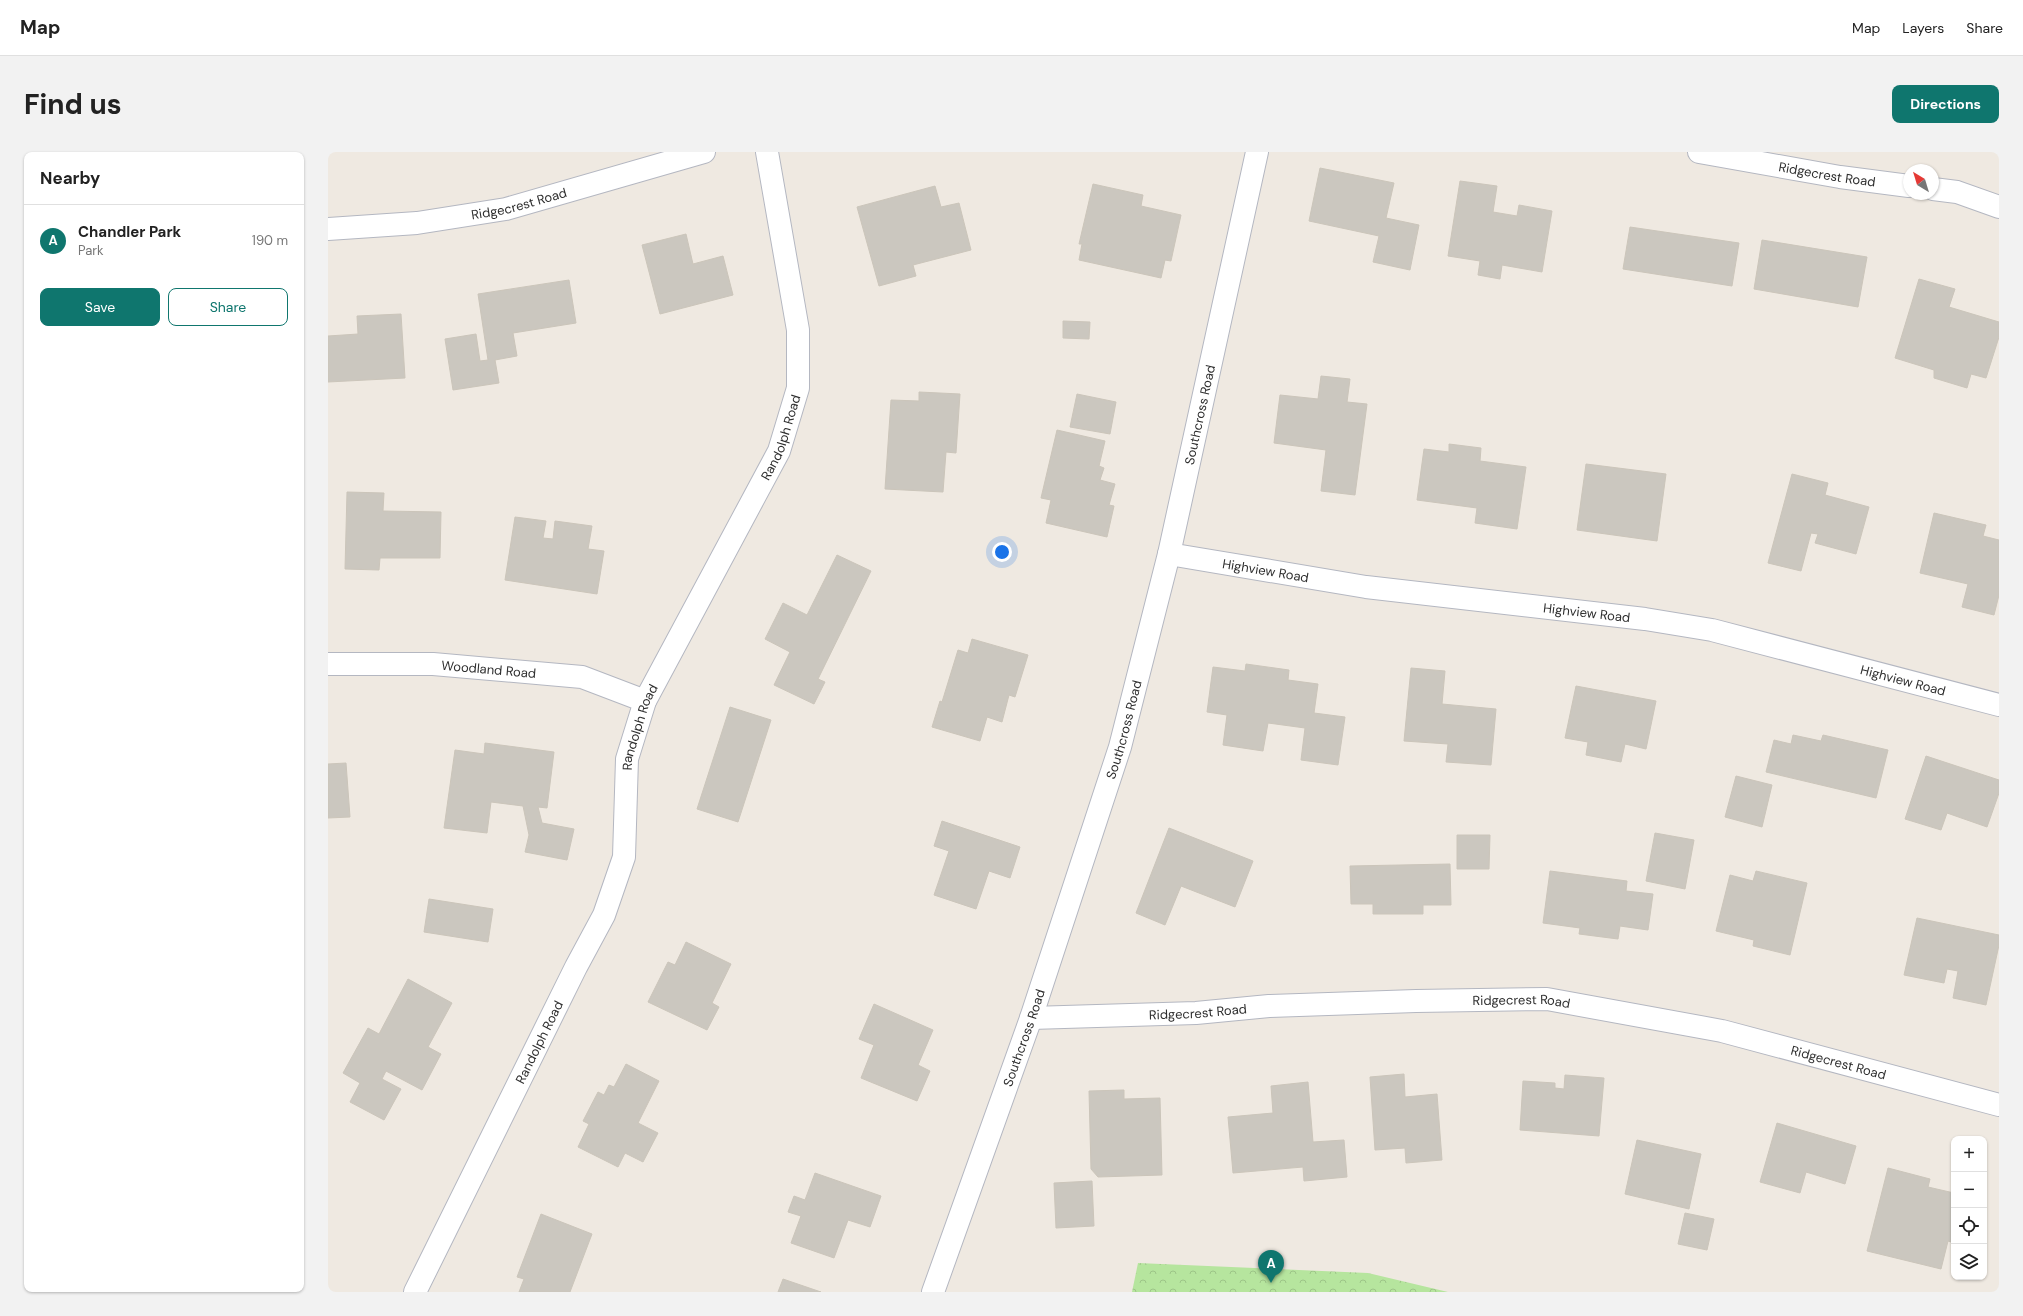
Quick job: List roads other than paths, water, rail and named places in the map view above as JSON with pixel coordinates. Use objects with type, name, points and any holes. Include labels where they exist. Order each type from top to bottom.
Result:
[{"type":"street","name":"Ridgecrest Road","points":[[328,229],[417,223],[506,209],[704,152]]},
{"type":"street","name":"Randolph Road","points":[[415,1292],[573,973],[604,915],[624,856],[627,760],[645,701],[779,451],[798,388],[798,330],[768,152]]},
{"type":"street","name":"Southcross Road","points":[[934,1292],[1032,1018],[1120,747],[1168,554],[1257,152]]},
{"type":"street","name":"Ridgecrest Road","points":[[1699,152],[1840,177],[1903,185]]},
{"type":"street","points":[[1939,190],[1957,192],[1999,207]]},
{"type":"street","name":"Highview Road","points":[[1168,554],[1366,587],[1645,619],[1712,630],[1999,705]]},
{"type":"street","name":"Woodland Road","points":[[328,664],[433,664],[582,677],[645,701]]},
{"type":"street","name":"Ridgecrest Road","points":[[1032,1018],[1196,1013],[1269,1006],[1416,1001],[1547,999],[1722,1031],[1999,1105]]},
{"type":"place","name":"Chandler Park","points":[[1271,1283]]}]
